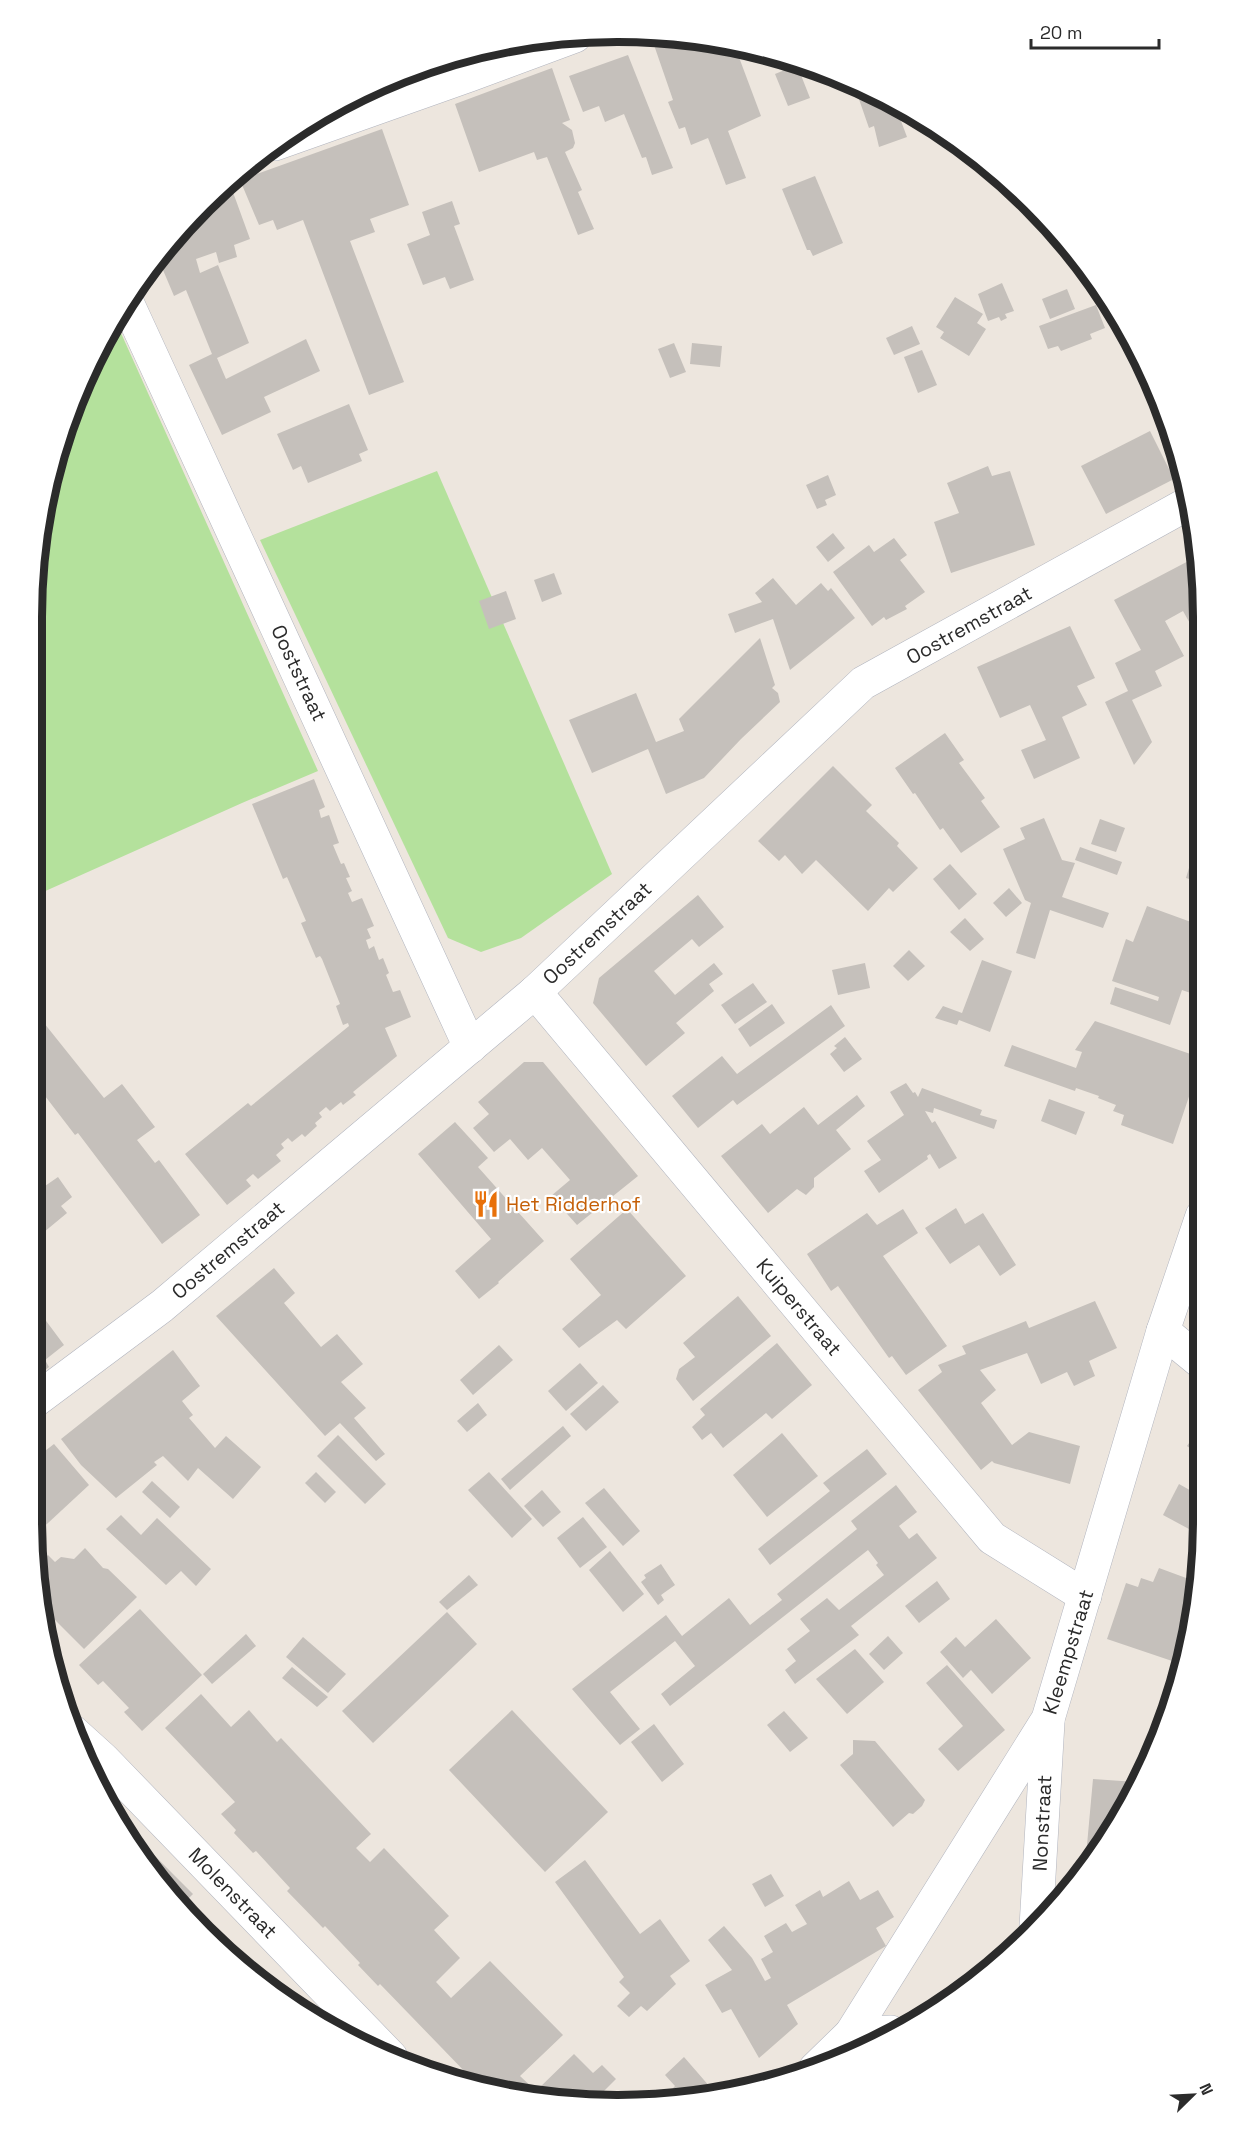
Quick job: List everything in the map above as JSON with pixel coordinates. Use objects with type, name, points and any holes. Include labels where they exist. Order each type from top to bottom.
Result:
[{"type":"street","points":[[310,132],[547,47]]},
{"type":"street","name":"Ooststraat","points":[[131,311],[470,1047]]},
{"type":"street","name":"Oostremstraat","points":[[42,1396],[162,1306],[534,992],[863,683],[1182,507]]},
{"type":"street","name":"Kuiperstraat","points":[[534,992],[992,1538],[1085,1596]]},
{"type":"street","name":"Kleempstraat","points":[[831,2054],[851,2034],[1048,1719],[1163,1331],[1193,1243]]},
{"type":"street","points":[[1163,1331],[1193,1356]]},
{"type":"street","name":"Nonstraat","points":[[1037,1913],[1048,1719]]},
{"type":"street","name":"Molenstraat","points":[[89,1747],[376,2042]]},
{"type":"street","points":[[851,2034],[878,2033]]},
{"type":"green space","points":[[119,329],[318,771],[42,893],[42,618],[47,542],[53,505],[73,433],[101,363]]},
{"type":"green space","points":[[437,471],[612,874],[521,938],[481,952],[448,938],[260,540]]},
{"type":"building","points":[[658,43],[693,47],[738,55],[761,116],[728,131],[746,178],[726,185],[708,138],[691,145],[685,127],[679,129],[668,102],[673,100],[654,45]]},
{"type":"building","points":[[628,55],[673,168],[652,175],[646,157],[642,158],[624,114],[605,122],[599,106],[583,112],[569,76]]},
{"type":"building","points":[[552,68],[570,120],[562,123],[572,130],[575,143],[573,148],[565,152],[582,190],[578,192],[594,229],[578,235],[547,157],[537,160],[534,152],[479,172],[455,104]]},
{"type":"building","points":[[788,69],[800,72],[810,98],[788,106],[775,74]]},
{"type":"building","points":[[857,95],[899,116],[907,137],[879,147],[874,126],[869,128]]},
{"type":"building","points":[[382,129],[409,205],[370,219],[375,232],[350,241],[404,382],[369,395],[303,220],[277,230],[273,220],[259,225],[241,182],[247,177]]},
{"type":"building","points":[[815,176],[843,243],[813,256],[810,250],[807,250],[782,189]]},
{"type":"building","points":[[232,190],[250,239],[234,245],[237,257],[219,263],[216,252],[196,259],[200,273],[218,265],[249,343],[217,358],[226,379],[306,339],[320,371],[264,397],[271,412],[222,435],[189,365],[212,354],[186,290],[174,296],[163,270],[158,272],[185,238]]},
{"type":"building","points":[[452,201],[460,224],[454,226],[474,280],[450,289],[445,277],[423,285],[407,244],[430,235],[422,212]]},
{"type":"building","points":[[1002,283],[1014,311],[1005,314],[1007,318],[1001,321],[999,317],[988,321],[978,294]]},
{"type":"building","points":[[1067,289],[1075,309],[1050,319],[1042,299]]},
{"type":"building","points":[[955,297],[983,314],[977,323],[986,329],[969,356],[940,338],[944,332],[936,327]]},
{"type":"building","points":[[1096,305],[1105,328],[1090,334],[1092,339],[1061,351],[1058,346],[1048,349],[1039,326]]},
{"type":"building","points":[[912,326],[920,344],[894,355],[886,338]]},
{"type":"building","points":[[674,343],[686,372],[670,378],[658,349]]},
{"type":"building","points":[[692,343],[722,346],[720,367],[690,364]]},
{"type":"building","points":[[922,350],[937,385],[918,393],[904,357]]},
{"type":"building","points":[[349,404],[368,450],[359,454],[362,461],[308,483],[301,466],[293,470],[277,434]]},
{"type":"building","points":[[1150,431],[1174,479],[1106,514],[1081,466]]},
{"type":"building","points":[[988,466],[992,476],[1010,471],[1035,545],[951,573],[934,522],[959,513],[947,483]]},
{"type":"building","points":[[828,475],[836,495],[825,500],[827,505],[817,509],[806,485]]},
{"type":"building","points":[[833,533],[845,548],[828,562],[816,547]]},
{"type":"building","points":[[894,538],[907,555],[900,560],[925,592],[905,606],[907,609],[886,620],[884,617],[872,626],[833,572],[869,545],[874,552]]},
{"type":"building","points":[[1190,560],[1193,626],[1183,611],[1165,621],[1184,656],[1155,671],[1162,686],[1132,700],[1152,742],[1134,765],[1105,702],[1128,691],[1115,663],[1141,650],[1114,600]]},
{"type":"building","points":[[554,573],[562,594],[542,602],[534,580]]},
{"type":"building","points":[[773,578],[796,605],[821,583],[828,591],[831,588],[855,618],[790,670],[773,619],[735,633],[728,614],[762,602],[755,593]]},
{"type":"building","points":[[506,591],[516,619],[489,629],[479,601]]},
{"type":"building","points":[[1070,626],[1095,678],[1077,686],[1087,705],[1062,717],[1080,758],[1034,779],[1021,750],[1046,740],[1030,705],[1000,718],[977,667]]},
{"type":"building","points":[[760,638],[775,685],[772,688],[778,693],[780,702],[704,778],[666,794],[648,749],[592,773],[569,720],[636,693],[656,742],[684,731],[679,719]]},
{"type":"building","points":[[945,733],[964,760],[959,763],[985,798],[981,801],[1000,827],[961,853],[943,828],[940,830],[895,768]]},
{"type":"building","points":[[833,766],[872,805],[866,811],[899,843],[897,846],[918,868],[893,892],[889,888],[868,911],[816,860],[802,874],[785,855],[779,861],[758,841]]},
{"type":"building","points":[[314,779],[325,807],[319,810],[321,818],[329,815],[339,843],[333,845],[341,864],[344,863],[350,877],[346,878],[352,891],[348,893],[352,902],[362,898],[374,926],[367,929],[371,938],[366,940],[369,949],[374,946],[379,960],[383,958],[389,973],[386,975],[393,992],[400,990],[411,1017],[385,1028],[397,1056],[353,1092],[356,1095],[343,1105],[341,1102],[330,1111],[326,1107],[319,1113],[322,1117],[315,1123],[317,1126],[305,1137],[302,1134],[292,1142],[288,1138],[281,1144],[284,1148],[276,1155],[281,1161],[258,1179],[253,1174],[246,1180],[251,1186],[227,1205],[185,1154],[248,1103],[251,1106],[349,1026],[348,1023],[343,1025],[336,1006],[340,1004],[322,959],[320,956],[316,958],[301,923],[306,921],[287,877],[283,879],[252,804]]},
{"type":"building","points":[[1044,818],[1062,860],[1075,863],[1062,897],[1109,913],[1103,928],[1050,910],[1035,959],[1016,953],[1031,903],[1025,900],[1003,849],[1025,839],[1020,828]]},
{"type":"building","points":[[1100,819],[1125,828],[1116,852],[1091,844]]},
{"type":"building","points":[[1080,847],[1122,862],[1117,875],[1075,860]]},
{"type":"building","points":[[1193,855],[1193,880],[1186,878]]},
{"type":"building","points":[[950,864],[977,894],[959,910],[933,879]]},
{"type":"building","points":[[1009,888],[1022,903],[1006,917],[993,903]]},
{"type":"building","points":[[698,895],[724,927],[699,947],[692,939],[654,971],[675,995],[714,963],[723,974],[709,984],[714,991],[676,1023],[685,1033],[646,1066],[593,1003],[599,978]]},
{"type":"building","points":[[1147,906],[1193,923],[1193,994],[1182,990],[1170,1025],[1110,1004],[1115,987],[1158,1001],[1159,997],[1112,981],[1126,939],[1133,942]]},
{"type":"building","points":[[965,918],[984,939],[970,951],[950,932]]},
{"type":"building","points":[[909,950],[925,966],[908,981],[893,966]]},
{"type":"building","points":[[982,960],[1012,971],[990,1032],[959,1020],[957,1025],[935,1018],[943,1006],[962,1013]]},
{"type":"building","points":[[865,963],[870,988],[838,995],[832,970]]},
{"type":"building","points":[[753,983],[767,1002],[735,1024],[721,1005]]},
{"type":"building","points":[[772,1004],[785,1023],[750,1047],[738,1029]]},
{"type":"building","points":[[831,1005],[845,1026],[737,1105],[733,1100],[698,1128],[672,1096],[722,1056],[737,1074]]},
{"type":"building","points":[[1095,1021],[1193,1055],[1193,1085],[1173,1144],[1121,1125],[1124,1115],[1113,1111],[1116,1105],[1098,1098],[1099,1096],[1076,1088],[1075,1091],[1004,1066],[1012,1045],[1076,1068],[1082,1052],[1075,1050]]},
{"type":"building","points":[[44,1023],[104,1098],[122,1084],[155,1127],[137,1140],[155,1163],[159,1160],[200,1215],[162,1244],[78,1133],[75,1135],[42,1092],[42,1025]]},
{"type":"building","points":[[845,1037],[862,1059],[844,1072],[830,1054],[837,1048],[834,1046]]},
{"type":"building","points":[[524,1062],[543,1062],[638,1176],[577,1225],[551,1196],[570,1180],[542,1148],[528,1160],[510,1139],[494,1152],[473,1128],[489,1114],[478,1102]]},
{"type":"building","points":[[906,1083],[918,1097],[922,1088],[982,1110],[980,1115],[997,1120],[994,1129],[934,1108],[933,1113],[925,1111],[932,1123],[935,1121],[957,1158],[939,1169],[930,1154],[927,1156],[928,1159],[879,1193],[864,1171],[881,1160],[867,1141],[904,1115],[890,1092]]},
{"type":"building","points":[[857,1095],[865,1106],[836,1130],[851,1149],[814,1178],[814,1187],[806,1195],[797,1189],[768,1213],[721,1156],[762,1124],[770,1134],[804,1107],[818,1125]]},
{"type":"building","points":[[1049,1099],[1085,1112],[1076,1135],[1041,1121]]},
{"type":"building","name":"Het Ridderhof","points":[[455,1122],[488,1158],[478,1167],[544,1241],[479,1299],[455,1271],[491,1239],[418,1154]]},
{"type":"building","points":[[58,1177],[72,1197],[61,1206],[67,1213],[42,1234],[42,1182],[45,1186]]},
{"type":"building","points":[[956,1208],[965,1224],[983,1213],[1016,1265],[1000,1276],[979,1245],[950,1264],[925,1228]]},
{"type":"building","points":[[627,1209],[686,1276],[626,1329],[617,1320],[579,1348],[562,1329],[601,1295],[570,1259]]},
{"type":"building","points":[[903,1209],[918,1233],[883,1256],[947,1346],[906,1375],[892,1356],[889,1358],[838,1286],[831,1291],[807,1254],[867,1213],[877,1225]]},
{"type":"building","points":[[274,1268],[295,1293],[284,1303],[321,1347],[337,1334],[363,1364],[341,1382],[366,1408],[354,1418],[385,1454],[376,1461],[340,1423],[325,1436],[216,1316]]},
{"type":"building","points":[[738,1296],[771,1336],[693,1401],[676,1379],[679,1369],[695,1357],[683,1343]]},
{"type":"building","points":[[1095,1301],[1117,1348],[1089,1361],[1095,1376],[1074,1386],[1067,1372],[1041,1384],[1027,1353],[980,1370],[996,1390],[981,1403],[1012,1445],[1029,1432],[1080,1446],[1070,1484],[992,1461],[981,1470],[918,1390],[942,1372],[938,1365],[966,1354],[962,1346],[1026,1321],[1029,1328]]},
{"type":"building","points":[[42,1315],[64,1345],[45,1360],[49,1367],[42,1372]]},
{"type":"building","points":[[777,1343],[812,1385],[772,1419],[766,1413],[723,1448],[711,1433],[702,1440],[692,1427],[705,1415],[700,1409]]},
{"type":"building","points":[[499,1345],[513,1360],[473,1395],[460,1380]]},
{"type":"building","points":[[173,1350],[200,1386],[182,1401],[193,1415],[189,1418],[215,1448],[226,1436],[261,1467],[233,1499],[198,1468],[188,1481],[163,1456],[154,1462],[157,1465],[116,1498],[81,1465],[61,1439]]},
{"type":"building","points":[[580,1363],[598,1383],[566,1411],[548,1391]]},
{"type":"building","points":[[603,1385],[619,1402],[586,1431],[570,1414]]},
{"type":"building","points":[[478,1403],[487,1415],[467,1432],[457,1421]]},
{"type":"building","points":[[563,1426],[571,1436],[510,1490],[501,1479]]},
{"type":"building","points":[[782,1433],[818,1476],[767,1517],[733,1475]]},
{"type":"building","points":[[338,1435],[386,1484],[365,1504],[317,1456]]},
{"type":"building","points":[[1193,1437],[1193,1450],[1187,1446]]},
{"type":"building","points":[[54,1444],[89,1485],[42,1528],[42,1520],[42,1453]]},
{"type":"building","points":[[867,1449],[887,1474],[770,1565],[758,1549],[830,1491],[823,1483]]},
{"type":"building","points":[[316,1472],[336,1492],[325,1503],[305,1483]]},
{"type":"building","points":[[489,1472],[532,1519],[512,1538],[468,1490]]},
{"type":"building","points":[[152,1481],[180,1507],[170,1518],[142,1492]]},
{"type":"building","points":[[1179,1484],[1193,1492],[1193,1531],[1163,1515]]},
{"type":"building","points":[[896,1485],[917,1512],[899,1526],[909,1539],[917,1533],[937,1558],[851,1626],[859,1635],[795,1684],[785,1670],[796,1661],[787,1649],[810,1631],[800,1619],[827,1598],[839,1610],[884,1575],[868,1550],[670,1706],[661,1694],[695,1666],[675,1641],[610,1692],[640,1729],[620,1745],[572,1689],[666,1615],[682,1636],[729,1598],[750,1625],[782,1600],[777,1594],[857,1529],[851,1521]]},
{"type":"building","points":[[604,1488],[640,1531],[623,1546],[585,1503]]},
{"type":"building","points":[[542,1490],[561,1512],[543,1527],[524,1506]]},
{"type":"building","points":[[121,1515],[141,1535],[157,1518],[211,1569],[196,1586],[181,1571],[166,1585],[106,1529]]},
{"type":"building","points":[[583,1517],[607,1547],[580,1568],[557,1538]]},
{"type":"building","points":[[85,1548],[103,1568],[108,1569],[137,1597],[84,1649],[50,1615],[43,1556],[45,1558],[48,1555],[55,1562],[61,1557],[74,1559]]},
{"type":"building","points":[[610,1551],[644,1594],[623,1612],[589,1570]]},
{"type":"building","points":[[661,1564],[675,1585],[661,1595],[664,1600],[658,1605],[641,1582],[646,1578],[644,1575]]},
{"type":"building","points":[[1159,1568],[1190,1579],[1182,1632],[1175,1662],[1107,1639],[1126,1583],[1138,1587],[1141,1578],[1153,1582]]},
{"type":"building","points":[[469,1575],[478,1585],[447,1610],[439,1602]]},
{"type":"building","points":[[937,1581],[950,1599],[919,1623],[905,1606]]},
{"type":"building","points":[[140,1609],[202,1675],[142,1731],[124,1712],[129,1708],[103,1681],[98,1685],[79,1665]]},
{"type":"building","points":[[447,1612],[477,1644],[373,1743],[342,1711]]},
{"type":"building","points":[[996,1619],[1031,1658],[992,1694],[971,1670],[963,1678],[940,1652],[956,1637],[965,1647]]},
{"type":"building","points":[[246,1634],[256,1646],[212,1684],[203,1674]]},
{"type":"building","points":[[888,1636],[903,1653],[884,1670],[869,1654]]},
{"type":"building","points":[[303,1637],[346,1674],[328,1693],[286,1657]]},
{"type":"building","points":[[855,1649],[884,1682],[847,1714],[816,1679]]},
{"type":"building","points":[[947,1665],[1005,1730],[958,1771],[938,1749],[963,1726],[926,1683]]},
{"type":"building","points":[[292,1667],[328,1697],[317,1707],[282,1678]]},
{"type":"building","points":[[201,1694],[231,1727],[249,1710],[277,1742],[281,1738],[371,1834],[356,1848],[370,1862],[384,1848],[449,1916],[434,1930],[460,1958],[436,1982],[451,1998],[490,1961],[563,2035],[520,2076],[533,2089],[468,2075],[380,1984],[378,1986],[325,1926],[323,1928],[287,1891],[290,1888],[256,1851],[253,1853],[234,1833],[236,1830],[221,1814],[235,1802],[165,1728]]},
{"type":"building","points":[[512,1710],[608,1812],[545,1872],[449,1770]]},
{"type":"building","points":[[784,1711],[808,1738],[790,1752],[767,1725]]},
{"type":"building","points":[[654,1724],[684,1764],[662,1782],[631,1742]]},
{"type":"building","points":[[853,1740],[875,1741],[925,1800],[913,1814],[909,1813],[893,1827],[840,1765],[853,1754]]},
{"type":"building","points":[[1093,1779],[1130,1782],[1116,1807],[1086,1853]]},
{"type":"building","points":[[152,1853],[193,1894],[186,1901],[161,1870],[150,1855]]},
{"type":"building","points":[[585,1860],[640,1934],[660,1919],[690,1961],[670,1976],[676,1984],[647,2011],[641,2006],[629,2017],[617,2006],[630,1993],[619,1982],[624,1977],[555,1882]]},
{"type":"building","points":[[771,1874],[784,1896],[765,1907],[752,1884]]},
{"type":"building","points":[[849,1881],[860,1900],[878,1890],[894,1917],[876,1928],[886,1946],[787,2005],[798,2024],[759,2058],[731,2009],[722,2013],[705,1985],[732,1970],[708,1940],[724,1926],[752,1958],[765,1981],[771,1978],[761,1959],[773,1952],[764,1936],[786,1923],[792,1932],[807,1924],[795,1905],[820,1890],[823,1897]]},
{"type":"building","points":[[574,2054],[593,2073],[602,2065],[616,2079],[600,2095],[538,2089]]},
{"type":"building","points":[[684,2057],[710,2087],[669,2093],[675,2086],[665,2075]]},
{"type":"place","name":"Het Ridderhof","points":[[486,1204]]}]
